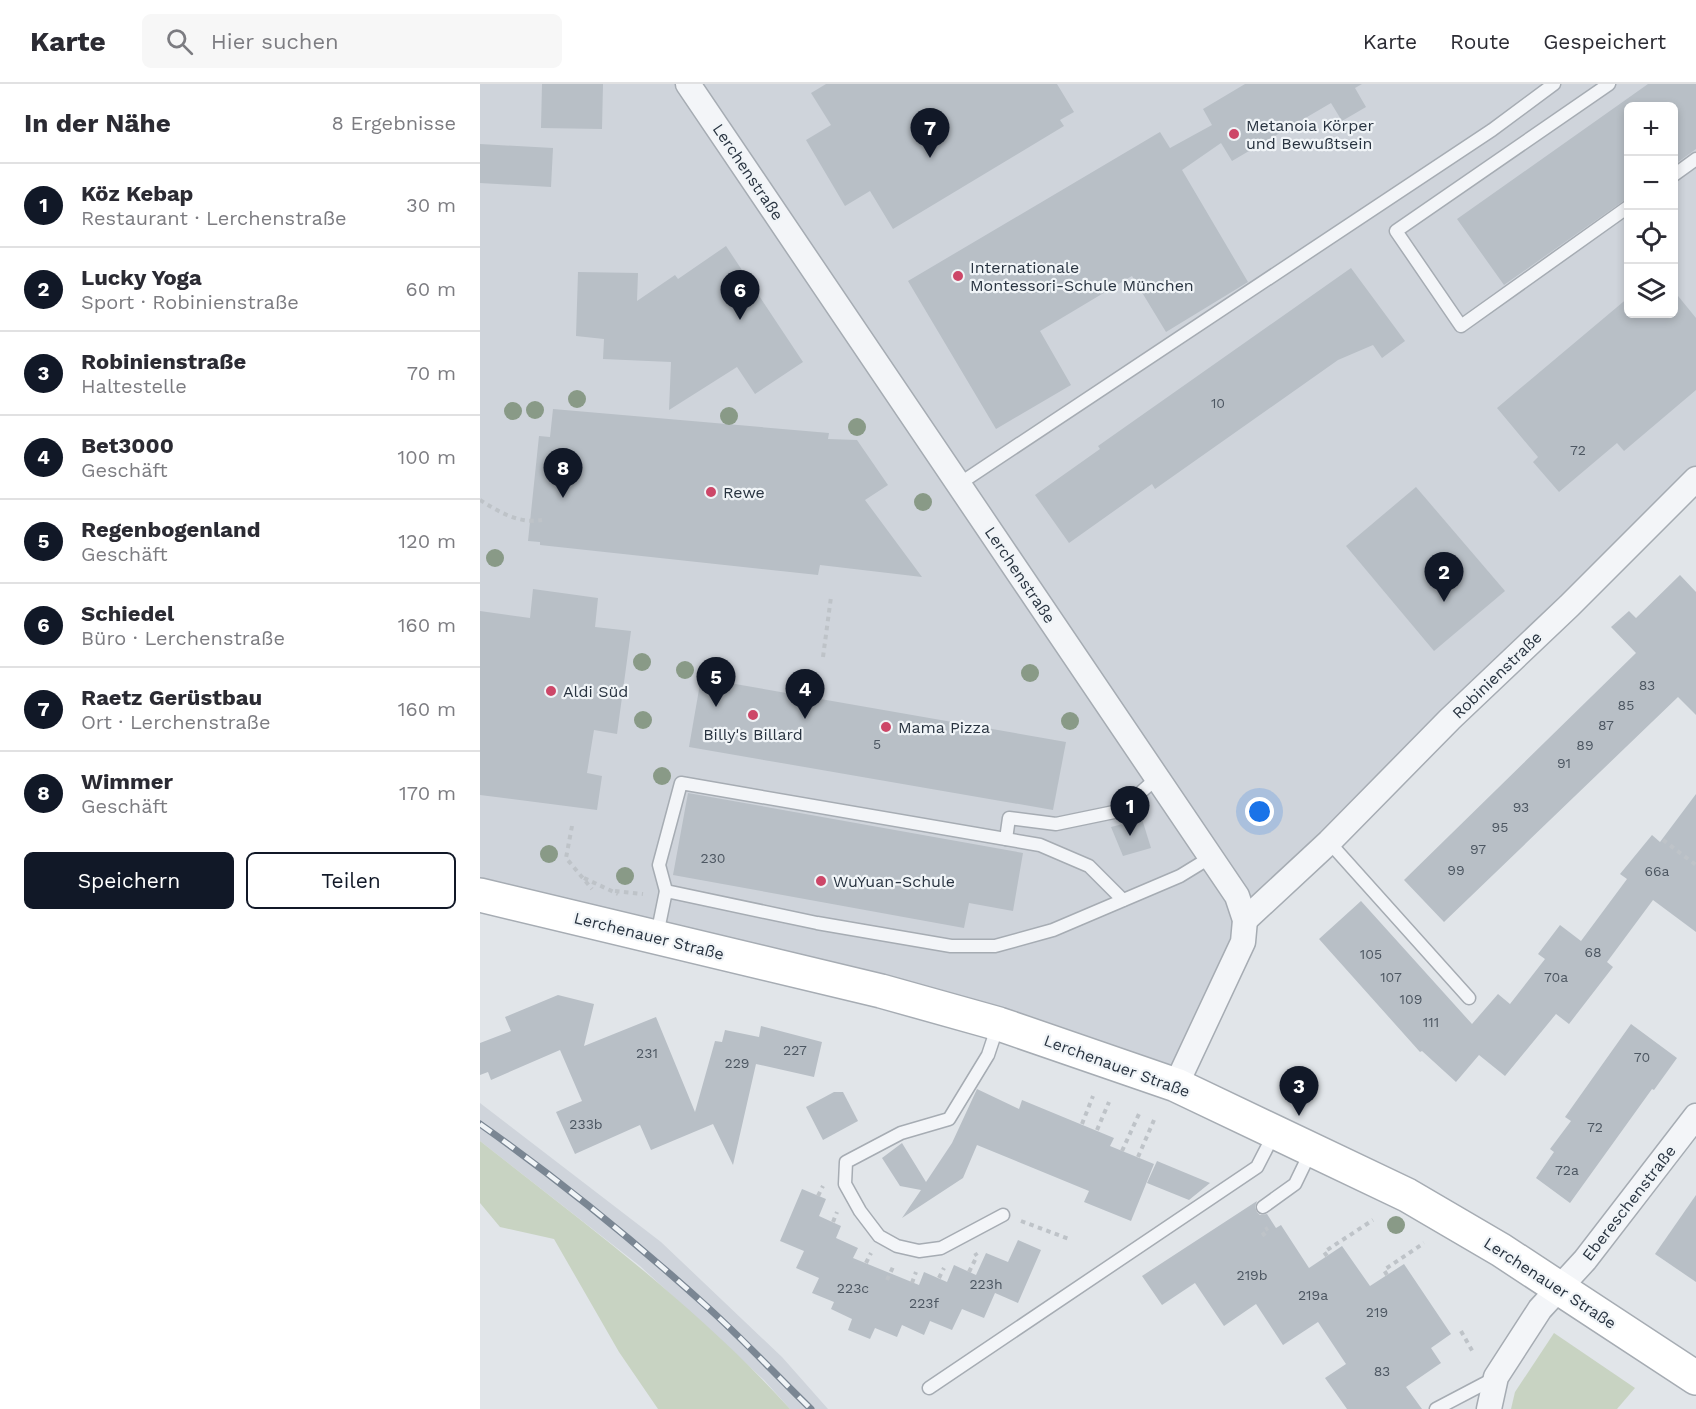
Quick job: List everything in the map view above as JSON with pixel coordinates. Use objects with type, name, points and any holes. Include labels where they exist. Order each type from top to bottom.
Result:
[{"type":"main road","name":"Lerchenauer Straße","points":[[480,895],[881,991],[999,1024],[1176,1085],[1407,1195],[1560,1287],[1696,1378]]},
{"type":"street","name":"Lerchenstraße","points":[[689,84],[1158,777],[1237,896],[1245,920]]},
{"type":"street","name":"Robinienstraße","points":[[1245,920],[1329,842],[1450,719],[1569,606],[1696,479]]},
{"type":"street","points":[[1176,1085],[1243,942],[1245,920]]},
{"type":"street","name":"Ebereschenstraße","points":[[1496,1377],[1540,1309],[1585,1260],[1696,1116]]},
{"type":"street","points":[[1489,1409],[1496,1377]]},
{"type":"lane","points":[[959,484],[1492,130],[1554,84]]},
{"type":"lane","points":[[1609,84],[1396,231],[1461,326],[1625,210]]},
{"type":"lane","points":[[1678,172],[1696,159]]},
{"type":"lane","points":[[1006,839],[1009,818],[1056,824],[1114,812],[1131,801],[1158,777]]},
{"type":"lane","points":[[656,937],[665,893],[659,865],[681,783],[1040,845],[1089,866],[1123,900]]},
{"type":"lane","points":[[1329,842],[1469,998]]},
{"type":"lane","points":[[665,893],[817,923],[951,946],[996,946],[1053,930],[1180,876],[1211,857]]},
{"type":"lane","points":[[999,1024],[988,1054],[949,1119],[901,1132],[846,1162],[845,1184],[860,1211],[879,1236],[897,1246],[919,1251],[941,1248],[1003,1215]]},
{"type":"lane","points":[[929,1388],[1257,1167],[1274,1133]]},
{"type":"lane","points":[[1263,1207],[1295,1184],[1312,1150]]},
{"type":"lane","points":[[1436,1409],[1496,1377]]},
{"type":"path","points":[[480,500],[501,513],[530,522],[543,520]]},
{"type":"path","points":[[823,657],[831,597]]},
{"type":"path","points":[[572,826],[566,858],[598,897]]},
{"type":"path","points":[[1663,840],[1696,865]]},
{"type":"path","points":[[614,891],[665,893]]},
{"type":"path","points":[[1082,1124],[1093,1096]]},
{"type":"path","points":[[1097,1130],[1109,1102]]},
{"type":"path","points":[[1122,1151],[1139,1114]]},
{"type":"path","points":[[1138,1158],[1154,1120]]},
{"type":"path","points":[[1003,1215],[1069,1239]]},
{"type":"path","points":[[1327,1256],[1324,1252],[1373,1220]]},
{"type":"path","points":[[1387,1275],[1384,1270],[1424,1244]]},
{"type":"path","points":[[1461,1331],[1474,1354]]},
{"type":"shaded area","points":[[480,84],[1696,84],[1696,478],[1255,909],[1171,1087],[480,890]]},
{"type":"shaded area","points":[[480,1103],[661,1242],[782,1357],[828,1409],[790,1409],[764,1380],[640,1266],[480,1141]]},
{"type":"green space","points":[[480,1141],[641,1268],[718,1336],[790,1409],[658,1409],[619,1352],[554,1239],[500,1227],[480,1203]]},
{"type":"green space","points":[[1554,1333],[1635,1388],[1617,1409],[1511,1409],[1515,1392]]},
{"type":"building","points":[[542,84],[603,84],[602,129],[541,128]]},
{"type":"building","points":[[826,84],[1057,84],[1074,112],[1060,120],[1064,126],[893,229],[870,191],[845,206],[806,140],[831,125],[811,93]]},
{"type":"building","points":[[1245,84],[1362,84],[1355,88],[1366,107],[1342,121],[1331,103],[1232,161],[1221,143],[1182,170],[1248,282],[1166,332],[1132,276],[1040,331],[1071,385],[996,429],[908,281],[1160,132],[1170,148],[1212,125],[1203,109]]},
{"type":"building","points":[[1648,84],[1696,84],[1696,149],[1678,162],[1678,102],[1624,102],[1624,201],[1504,285],[1457,219]]},
{"type":"building","points":[[480,144],[553,148],[551,187],[480,183]]},
{"type":"building","points":[[726,246],[803,362],[755,394],[737,367],[669,410],[671,362],[603,359],[604,339],[576,336],[578,272],[638,273],[637,301],[675,275],[678,279]]},
{"type":"building","points":[[1351,268],[1405,341],[1382,358],[1373,345],[1338,360],[1155,489],[1152,484],[1069,543],[1035,495],[1100,449],[1098,446]]},
{"type":"building","points":[[1678,296],[1696,318],[1696,390],[1624,451],[1617,443],[1559,492],[1533,462],[1538,457],[1497,408],[1624,301],[1624,318],[1678,318]]},
{"type":"building","name":"Rewe","points":[[553,409],[829,433],[828,439],[857,440],[888,485],[865,500],[922,577],[820,565],[818,575],[540,545],[540,542],[528,541],[539,436],[550,437]]},
{"type":"building","points":[[1416,487],[1505,591],[1434,651],[1346,546]]},
{"type":"building","points":[[1680,575],[1696,592],[1696,715],[1678,697],[1444,922],[1404,880],[1636,653],[1611,627],[1629,611],[1636,618]]},
{"type":"building","name":"Aldi Süd","points":[[533,589],[598,598],[595,627],[631,631],[617,734],[594,730],[587,773],[602,776],[597,810],[480,795],[480,611],[530,618]]},
{"type":"building","points":[[701,678],[1066,742],[1053,810],[689,747]]},
{"type":"building","points":[[688,793],[1023,853],[1013,911],[969,903],[964,928],[673,875]]},
{"type":"building","points":[[1696,794],[1696,932],[1653,900],[1607,962],[1613,967],[1569,1024],[1556,1014],[1505,1076],[1479,1055],[1456,1082],[1422,1051],[1420,1052],[1319,939],[1361,901],[1472,1024],[1498,994],[1510,1004],[1545,959],[1538,954],[1560,925],[1581,941],[1627,879],[1620,874],[1652,835],[1660,842]]},
{"type":"building","points":[[1142,819],[1151,848],[1123,856],[1111,827]]},
{"type":"building","points":[[558,995],[594,1004],[584,1046],[656,1017],[695,1112],[715,1041],[722,1042],[725,1030],[759,1037],[761,1026],[822,1042],[814,1077],[756,1064],[733,1165],[713,1124],[651,1150],[640,1125],[575,1154],[556,1112],[582,1101],[560,1050],[491,1080],[488,1072],[480,1075],[480,1043],[511,1031],[505,1017]]},
{"type":"building","points":[[1631,1024],[1677,1058],[1570,1203],[1536,1178],[1554,1152],[1550,1149],[1571,1121],[1565,1117]]},
{"type":"building","points":[[977,1089],[1019,1109],[1022,1100],[1114,1138],[1110,1146],[1154,1164],[1131,1221],[1084,1202],[1089,1191],[977,1145],[963,1178],[902,1218],[921,1190],[900,1186],[882,1158],[902,1143],[926,1182],[952,1143]]},
{"type":"building","points":[[834,1092],[843,1092],[858,1121],[823,1140],[806,1107]]},
{"type":"building","points":[[1157,1161],[1210,1183],[1189,1200],[1147,1183]]},
{"type":"building","points":[[802,1189],[826,1199],[819,1216],[841,1226],[836,1238],[858,1248],[853,1258],[919,1285],[924,1272],[947,1282],[954,1265],[976,1275],[986,1253],[1008,1262],[1018,1240],[1041,1250],[1018,1303],[995,1293],[984,1318],[962,1309],[952,1330],[930,1321],[924,1335],[902,1325],[897,1337],[875,1328],[870,1339],[848,1330],[852,1319],[831,1309],[834,1302],[812,1293],[819,1278],[796,1268],[804,1251],[780,1241]]},
{"type":"building","points":[[1696,1195],[1696,1282],[1655,1254]]},
{"type":"building","points":[[1257,1201],[1255,1207],[1257,1212],[1260,1215],[1267,1214],[1276,1228],[1281,1225],[1309,1268],[1342,1246],[1370,1286],[1404,1264],[1451,1334],[1431,1348],[1441,1363],[1406,1387],[1422,1409],[1347,1409],[1325,1378],[1346,1364],[1318,1322],[1283,1345],[1256,1304],[1224,1326],[1195,1283],[1162,1305],[1142,1276]]},
{"type":"railway","points":[[480,1124],[566,1188],[650,1257],[745,1342],[811,1409]]},
{"type":"place","name":"Metanoia Körper und Bewußtsein","points":[[1234,134]]},
{"type":"place","name":"Raetz Gerüstbau","points":[[930,158]]},
{"type":"place","name":"Internationale Montessori-Schule München","points":[[958,276]]},
{"type":"place","name":"Schiedel","points":[[740,320]]},
{"type":"place","name":"Rewe","points":[[711,492]]},
{"type":"place","name":"Wimmer","points":[[563,498]]},
{"type":"place","name":"Lucky Yoga","points":[[1444,602]]},
{"type":"place","name":"Aldi Süd","points":[[551,691]]},
{"type":"place","name":"Regenbogenland","points":[[716,707]]},
{"type":"place","name":"Billy's Billard","points":[[753,715]]},
{"type":"place","name":"Bet3000","points":[[805,719]]},
{"type":"place","name":"Mama Pizza","points":[[886,727]]},
{"type":"place","name":"Köz Kebap","points":[[1130,836]]},
{"type":"place","name":"WuYuan-Schule","points":[[821,881]]},
{"type":"place","name":"Robinienstraße","points":[[1299,1116]]}]
